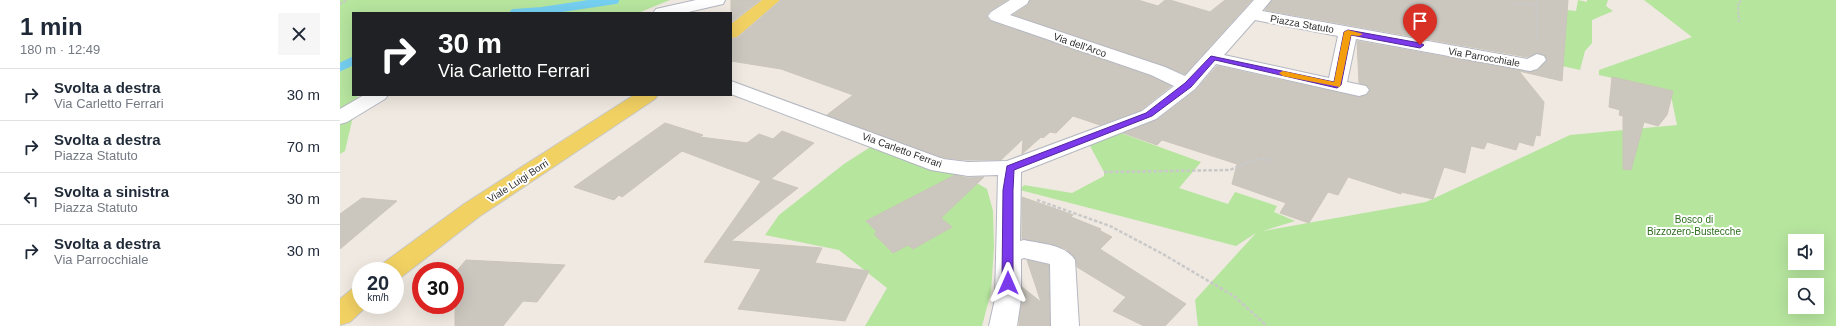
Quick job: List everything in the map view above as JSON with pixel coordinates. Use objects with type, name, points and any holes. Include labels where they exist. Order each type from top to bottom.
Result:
[{"type":"main road","points":[[732,32],[772,0]]},
{"type":"main road","name":"Viale Luigi Borri","points":[[403,262],[472,210],[646,96]]},
{"type":"main road","points":[[340,315],[352,304]]},
{"type":"street","points":[[666,12],[718,0]]},
{"type":"street","name":"Via dell'Arco","points":[[1021,0],[997,16],[1158,71],[1188,85]]},
{"type":"street","name":"Via Carletto Ferrari","points":[[732,87],[940,165],[968,169],[1009,179],[1149,115],[1188,85],[1214,58],[1235,30],[1256,7]]},
{"type":"street","name":"Piazza Statuto","points":[[1256,7],[1348,32],[1337,85]]},
{"type":"street","name":"Via Parrocchiale","points":[[1348,32],[1530,65],[1536,60]]},
{"type":"street","points":[[1214,58],[1359,90]]},
{"type":"street","points":[[340,118],[376,96]]},
{"type":"street","points":[[1003,326],[1008,298],[1009,179]]},
{"type":"street","points":[[1008,253],[1024,249],[1054,254],[1062,260],[1065,326]]},
{"type":"path","points":[[340,4],[347,0]]},
{"type":"path","points":[[1536,0],[1536,60]]},
{"type":"path","points":[[1739,22],[1738,4],[1742,0]]},
{"type":"path","points":[[1515,4],[1519,3],[1537,6]]},
{"type":"path","points":[[1104,172],[1230,170],[1256,159],[1271,160]]},
{"type":"path","points":[[1009,179],[1110,226],[1161,253],[1234,296],[1267,326]]},
{"type":"green space","points":[[340,0],[670,0],[640,12],[352,12],[352,96],[358,96],[345,151],[340,154]]},
{"type":"green space","points":[[1578,0],[1587,2],[1587,0],[1608,0],[1606,6],[1613,11],[1592,20],[1592,43],[1585,51],[1580,70],[1539,61],[1540,40],[1567,10],[1576,11]]},
{"type":"green space","name":"Bosco di Bizzozero-Bustecche","points":[[1644,0],[1836,0],[1836,326],[1198,326],[1195,300],[1256,233],[1236,246],[1020,190],[1024,185],[1072,193],[1104,176],[1104,172],[1089,144],[1118,132],[1201,162],[1179,188],[1228,204],[1235,192],[1277,206],[1274,212],[1295,221],[1263,231],[1426,202],[1570,135],[1677,125],[1670,91],[1599,75],[1599,70],[1692,37]]},
{"type":"green space","points":[[872,146],[920,165],[968,178],[987,189],[993,211],[994,247],[991,292],[982,326],[865,326],[887,288],[839,250],[765,235],[779,215],[844,164]]},
{"type":"building","points":[[731,0],[760,0],[732,21]]},
{"type":"building","points":[[781,0],[1007,0],[990,11],[986,16],[990,21],[1150,76],[1171,86],[1141,110],[1100,125],[1073,116],[1056,133],[1050,132],[1043,138],[1041,137],[1022,154],[1023,139],[1001,160],[943,158],[827,115],[853,95],[781,69],[732,61],[732,39],[738,38]]},
{"type":"building","points":[[1030,0],[1138,0],[1158,6],[1165,0],[1170,0],[1210,12],[1225,0],[1252,0],[1185,74],[1013,15],[1028,5]]},
{"type":"building","points":[[1272,0],[1568,0],[1562,81],[1519,71],[1544,102],[1540,136],[1536,135],[1533,146],[1519,142],[1516,150],[1487,142],[1484,149],[1471,146],[1465,173],[1444,167],[1433,199],[1401,192],[1401,194],[1348,177],[1338,195],[1328,192],[1309,223],[1280,213],[1286,203],[1232,184],[1237,164],[1162,140],[1157,145],[1123,133],[1157,120],[1196,90],[1217,66],[1359,97],[1366,95],[1370,89],[1366,85],[1359,83],[1357,41],[1530,72],[1538,70],[1547,59],[1544,55],[1537,53],[1527,57],[1265,10]]},
{"type":"building","points":[[1612,77],[1673,91],[1667,115],[1658,126],[1644,122],[1631,170],[1623,169],[1623,116],[1619,115],[1620,110],[1609,107]]},
{"type":"building","points":[[665,123],[703,135],[700,137],[747,143],[759,134],[773,139],[782,131],[814,143],[771,179],[798,188],[731,241],[822,248],[815,263],[869,271],[845,321],[738,309],[761,269],[704,262],[761,181],[682,151],[622,197],[619,195],[614,200],[574,187]]},
{"type":"building","points":[[955,175],[968,178],[984,177],[941,218],[952,227],[913,249],[908,245],[893,253],[874,234],[877,232],[866,221]]},
{"type":"building","points":[[1022,197],[1073,215],[1071,217],[1101,229],[1099,230],[1112,237],[1100,249],[1186,304],[1165,326],[1144,326],[1113,311],[1126,297],[1077,267],[1076,259],[1066,249],[1052,244],[1022,239]]},
{"type":"building","points":[[362,198],[397,201],[340,249],[340,214]]},
{"type":"building","points":[[466,260],[565,265],[537,302],[523,301],[503,326],[455,326],[455,314],[464,314],[464,262]]},
{"type":"building","points":[[1027,260],[1049,265],[1050,326],[1019,326],[1022,287],[1041,302]]},
{"type":"waterway","points":[[528,12],[615,0]]},
{"type":"waterway","points":[[340,67],[352,61]]},
{"type":"slow traffic","points":[[1283,73],[1337,85],[1348,32],[1359,34]]},
{"type":"route","points":[[1008,283],[1008,190],[1010,168],[1149,115],[1188,85],[1214,58],[1337,85],[1348,32],[1420,45]]}]
